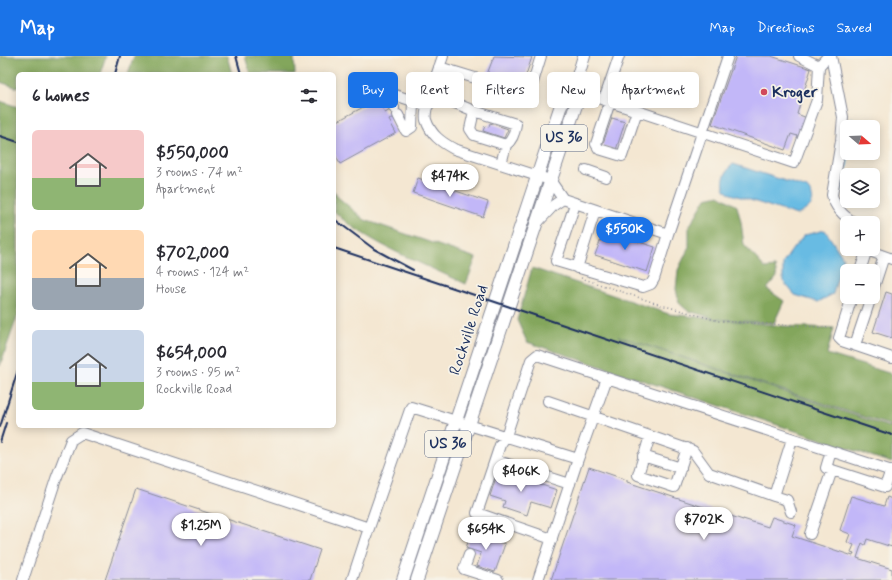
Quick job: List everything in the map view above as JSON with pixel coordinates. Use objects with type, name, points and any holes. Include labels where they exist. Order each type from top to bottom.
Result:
[{"type":"main road","name":"Rockville Road","points":[[579,72],[584,56]]},
{"type":"main road","name":"Rockville Road","points":[[403,580],[560,108]]},
{"type":"main road","name":"Rockville Road","points":[[417,580],[575,108]]},
{"type":"street","points":[[438,72],[443,56]]},
{"type":"street","points":[[439,68],[527,94],[530,92],[541,56]]},
{"type":"street","points":[[619,56],[596,144],[599,149],[622,156],[637,111]]},
{"type":"street","points":[[575,204],[556,261],[639,287],[648,286],[654,279],[728,56]]},
{"type":"street","points":[[799,56],[819,66]]},
{"type":"street","points":[[600,99],[794,163],[817,100],[819,66],[830,56]]},
{"type":"street","points":[[830,56],[842,117],[841,141],[832,195],[838,210],[846,216]]},
{"type":"street","points":[[386,92],[414,101],[412,127],[406,131],[386,92]]},
{"type":"street","points":[[464,107],[516,124],[515,133],[510,142],[506,145],[501,164]]},
{"type":"street","points":[[428,108],[426,118],[432,133],[440,141],[454,149],[550,180],[563,199],[595,211],[668,234]]},
{"type":"street","points":[[474,111],[470,128],[474,134],[506,145]]},
{"type":"street","points":[[586,170],[606,177]]},
{"type":"street","points":[[535,225],[554,205],[563,199]]},
{"type":"street","points":[[577,268],[595,211]]},
{"type":"street","points":[[880,275],[888,258]]},
{"type":"street","points":[[850,304],[839,338],[842,341],[892,358]]},
{"type":"street","points":[[855,345],[869,304]]},
{"type":"street","points":[[552,539],[477,512],[500,445],[506,436],[531,360],[537,355],[792,439],[831,451],[892,470],[885,487],[826,468],[831,451]]},
{"type":"street","points":[[538,580],[578,459],[607,378]]},
{"type":"street","points":[[548,401],[687,448],[693,451],[709,473],[787,500],[791,512]]},
{"type":"street","points":[[352,580],[411,407],[469,423],[578,459]]},
{"type":"street","points":[[23,580],[56,479],[71,440],[82,434],[369,528]]},
{"type":"street","points":[[650,436],[638,475],[674,487],[687,448]]},
{"type":"street","points":[[774,496],[792,439]]},
{"type":"street","points":[[643,456],[680,468]]},
{"type":"street","points":[[495,460],[570,484]]},
{"type":"street","points":[[810,534],[832,470]]},
{"type":"street","points":[[469,555],[464,569],[498,580]]},
{"type":"path","points":[[577,268],[574,276],[661,305],[719,321],[834,328]]},
{"type":"green space","points":[[0,56],[106,56],[101,72],[16,72],[16,87],[0,82]]},
{"type":"green space","points":[[134,56],[227,56],[231,72],[129,72]]},
{"type":"green space","points":[[245,56],[294,56],[295,72],[249,72]]},
{"type":"green space","points":[[0,101],[16,106],[16,320],[0,366]]},
{"type":"green space","points":[[336,194],[340,199],[365,220],[476,258],[466,284],[378,243],[346,222],[336,213]]},
{"type":"green space","points":[[719,195],[737,206],[744,245],[765,268],[775,267],[777,277],[767,289],[784,301],[774,323],[717,319],[688,311],[679,303],[676,289],[678,270],[689,247],[689,227],[706,198]]},
{"type":"green space","points":[[532,268],[669,314],[783,326],[834,328],[827,354],[892,374],[892,426],[618,336],[892,428],[892,463],[527,342],[517,320]]},
{"type":"water","points":[[733,164],[807,188],[811,193],[813,201],[806,210],[797,215],[728,193],[725,190],[724,178]]},
{"type":"water","points":[[825,230],[840,253],[840,256],[843,258],[840,264],[833,294],[818,302],[795,295],[783,281],[783,263],[794,247],[805,235]]},
{"type":"building","points":[[494,56],[532,57],[527,72],[488,72]]},
{"type":"building","name":"Kroger","points":[[736,56],[771,56],[811,69],[797,114],[807,118],[801,137],[791,134],[785,150],[712,124]]},
{"type":"building","points":[[362,108],[382,108],[385,113],[394,108],[398,108],[400,114],[389,120],[396,133],[340,164],[336,157],[336,122]]},
{"type":"building","points":[[612,118],[625,122],[616,150],[602,146]]},
{"type":"building","points":[[490,123],[508,129],[504,138],[483,131],[485,126],[489,127]]},
{"type":"building","points":[[418,178],[488,202],[483,217],[413,193]]},
{"type":"building","points":[[604,231],[655,247],[647,272],[595,255]]},
{"type":"building","points":[[886,292],[892,294],[892,338],[873,332]]},
{"type":"building","points":[[589,467],[627,480],[627,482],[743,520],[768,527],[772,517],[796,525],[792,536],[853,556],[854,553],[851,552],[854,545],[847,542],[850,534],[840,530],[851,496],[884,506],[887,497],[892,499],[892,547],[867,539],[865,545],[862,543],[857,558],[892,569],[892,580],[551,580]]},
{"type":"building","points":[[498,471],[557,490],[551,508],[531,502],[527,515],[503,507],[505,501],[490,496]]},
{"type":"building","points":[[136,489],[320,550],[310,580],[105,580]]},
{"type":"building","points":[[471,533],[505,544],[495,572],[477,566],[481,553],[466,548]]},
{"type":"waterway","points":[[846,168],[848,160]]},
{"type":"railway","points":[[116,72],[120,56]]},
{"type":"railway","points":[[236,56],[240,72]]},
{"type":"railway","points":[[0,136],[16,141]]},
{"type":"railway","points":[[336,220],[374,249],[413,270]]},
{"type":"railway","points":[[336,249],[892,435]]},
{"type":"railway","points":[[0,427],[16,376]]},
{"type":"railway","points":[[0,442],[6,423]]},
{"type":"place","name":"Kroger","points":[[764,92]]}]
